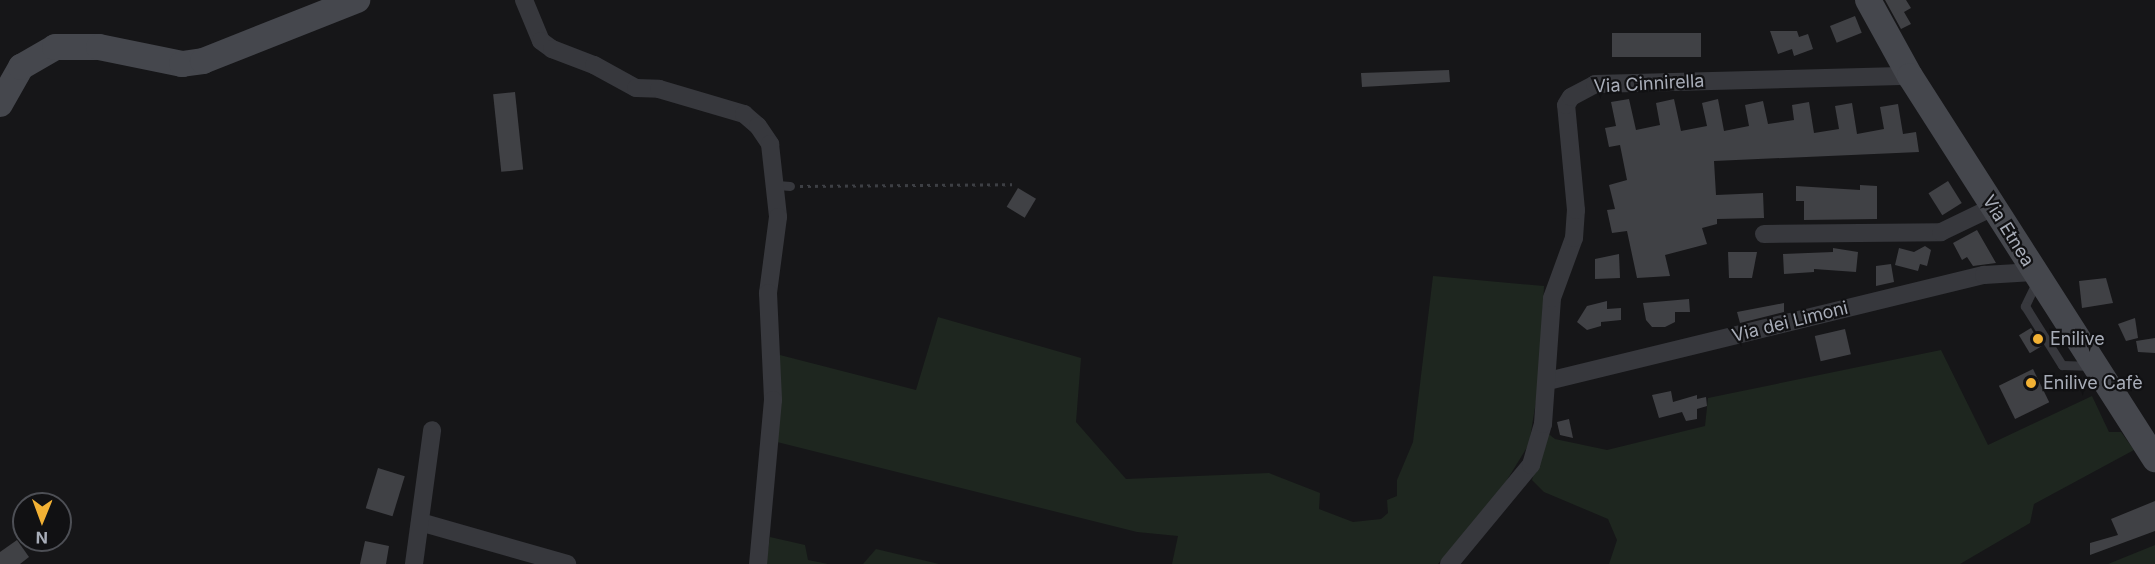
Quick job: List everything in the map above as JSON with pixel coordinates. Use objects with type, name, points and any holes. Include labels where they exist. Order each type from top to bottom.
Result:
[{"type":"main road","points":[[0,104],[21,67],[55,47],[99,47],[182,64],[203,61],[357,0]]},
{"type":"main road","name":"Via Etnea","points":[[1868,0],[1910,76],[2155,459]]},
{"type":"street","points":[[524,0],[541,41],[552,49],[594,65],[636,88],[658,90],[744,114],[758,126],[770,144],[783,185],[768,293],[773,408],[758,564]]},
{"type":"street","name":"Via Cinnirella","points":[[1449,564],[1531,465],[1543,424],[1554,287],[1574,238],[1576,210],[1566,105],[1571,97],[1595,84],[1910,76]]},
{"type":"street","points":[[1764,234],[1941,232],[1993,207]]},
{"type":"street","name":"Via dei Limoni","points":[[1548,381],[1984,275],[2036,275]]},
{"type":"street","points":[[414,564],[432,430]]},
{"type":"street","points":[[420,522],[567,564]]},
{"type":"path","points":[[783,185],[1012,184]]},
{"type":"shaded area","points":[[1433,276],[1544,286],[1539,383],[1529,444],[1502,488],[1438,564],[1172,564],[1178,536],[1137,532],[777,442],[776,354],[916,390],[938,317],[1081,358],[1076,422],[1126,479],[1269,473],[1320,493],[1319,509],[1353,522],[1381,519],[1388,513],[1387,500],[1397,496],[1397,480],[1413,442]]},
{"type":"shaded area","points":[[1941,350],[1988,445],[2092,396],[2109,432],[2121,432],[2134,450],[2034,504],[2030,523],[1960,564],[1609,564],[1617,540],[1608,519],[1544,492],[1532,480],[1546,432],[1555,439],[1607,450],[1705,426],[1708,398]]},
{"type":"shaded area","points":[[770,537],[805,545],[808,560],[828,564],[766,564]]},
{"type":"shaded area","points":[[2155,545],[2155,564],[2108,564]]},
{"type":"shaded area","points":[[876,549],[939,564],[863,564]]},
{"type":"building","points":[[1885,0],[1906,0],[1911,8],[1904,12],[1911,24],[1901,29]]},
{"type":"building","points":[[1855,16],[1862,33],[1837,43],[1830,26]]},
{"type":"building","points":[[1770,31],[1797,31],[1799,37],[1808,34],[1813,49],[1794,56],[1792,49],[1778,54]]},
{"type":"building","points":[[1612,33],[1701,33],[1701,57],[1612,57]]},
{"type":"building","points":[[1449,70],[1450,82],[1362,87],[1361,73]]},
{"type":"building","points":[[515,92],[523,170],[501,172],[493,94]]},
{"type":"building","points":[[1629,99],[1636,130],[1660,125],[1656,103],[1674,99],[1681,131],[1707,126],[1702,103],[1718,99],[1724,131],[1749,126],[1745,105],[1763,101],[1768,124],[1794,120],[1792,105],[1809,102],[1814,133],[1839,129],[1835,106],[1852,103],[1857,134],[1884,129],[1880,107],[1898,104],[1903,134],[1916,132],[1919,152],[1714,161],[1716,195],[1763,193],[1764,218],[1717,219],[1717,224],[1702,228],[1707,244],[1665,255],[1670,276],[1637,278],[1627,231],[1612,233],[1607,210],[1615,209],[1609,185],[1627,180],[1620,145],[1609,147],[1605,128],[1616,126],[1611,102]]},
{"type":"building","points":[[1948,181],[1962,203],[1942,215],[1928,193]]},
{"type":"building","points":[[1860,185],[1877,186],[1877,219],[1804,220],[1804,201],[1796,201],[1796,186],[1860,190]]},
{"type":"building","points":[[1018,188],[1036,199],[1025,218],[1007,207]]},
{"type":"building","points":[[1977,230],[1996,263],[1973,266],[1967,257],[1962,260],[1953,243]]},
{"type":"building","points":[[1925,246],[1931,250],[1927,266],[1920,264],[1918,271],[1895,265],[1899,248],[1914,252]]},
{"type":"building","points":[[1833,248],[1858,252],[1856,272],[1814,269],[1814,272],[1784,274],[1783,254],[1833,252]]},
{"type":"building","points":[[1728,252],[1757,252],[1752,278],[1729,278]]},
{"type":"building","points":[[1619,254],[1620,278],[1595,279],[1595,259]]},
{"type":"building","points":[[1891,264],[1894,282],[1876,286],[1876,266]]},
{"type":"building","points":[[2106,278],[2113,303],[2082,308],[2079,281]]},
{"type":"building","points":[[1689,299],[1690,312],[1675,312],[1675,322],[1665,327],[1652,327],[1646,320],[1643,303]]},
{"type":"building","points":[[1607,301],[1607,309],[1621,308],[1621,320],[1601,322],[1601,326],[1587,330],[1577,322],[1587,306]]},
{"type":"building","points":[[1784,303],[1784,312],[1740,323],[1737,312]]},
{"type":"building","points":[[2135,318],[2138,338],[2126,341],[2118,324]]},
{"type":"building","points":[[2031,328],[2042,346],[2030,353],[2019,335]]},
{"type":"building","points":[[1845,329],[1851,354],[1821,361],[1815,336]]},
{"type":"building","points":[[2155,338],[2155,353],[2138,352],[2136,341]]},
{"type":"building","points":[[2033,369],[2049,402],[2015,419],[1999,386]]},
{"type":"building","points":[[1671,391],[1673,402],[1697,395],[1697,399],[1706,397],[1707,406],[1697,409],[1697,419],[1686,421],[1682,412],[1659,418],[1652,395]]},
{"type":"building","points":[[1569,419],[1573,438],[1560,435],[1557,422]]},
{"type":"building","points":[[378,468],[405,476],[392,516],[366,508]]},
{"type":"building","points":[[2155,501],[2155,531],[2090,555],[2090,543],[2118,535],[2111,519]]},
{"type":"building","points":[[365,541],[389,546],[386,564],[360,564]]},
{"type":"building","points":[[12,544],[12,552],[25,552],[29,557],[20,564],[0,564],[0,552]]},
{"type":"place","name":"Enilive","points":[[2038,339]]},
{"type":"place","name":"Enilive Cafè","points":[[2031,383]]}]
